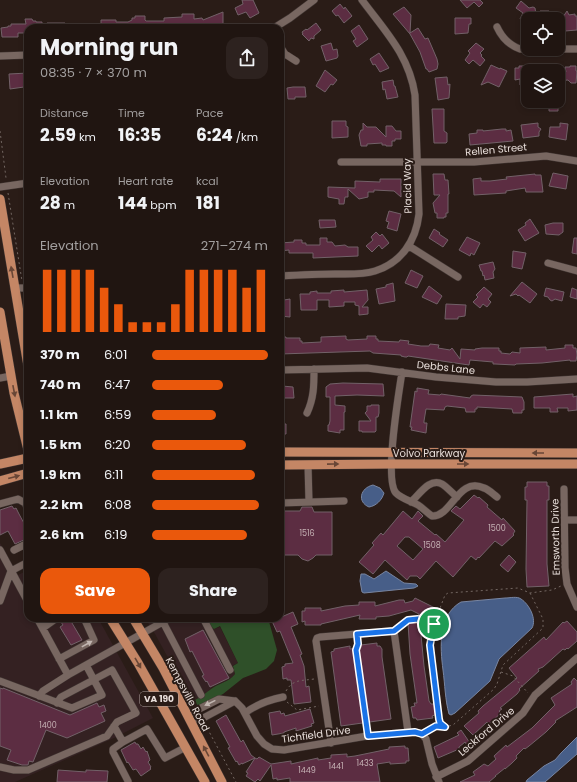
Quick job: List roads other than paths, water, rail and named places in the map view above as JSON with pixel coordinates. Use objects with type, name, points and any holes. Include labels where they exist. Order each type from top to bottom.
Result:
[{"type":"main road","points":[[0,199],[22,288],[24,314]]},
{"type":"main road","points":[[0,312],[11,376],[24,433]]},
{"type":"main road","name":"Volvo Parkway","points":[[284,452],[577,453]]},
{"type":"main road","points":[[0,464],[24,459]]},
{"type":"main road","name":"Volvo Parkway","points":[[284,465],[577,464]]},
{"type":"main road","points":[[0,480],[24,474]]},
{"type":"main road","name":"VA 190","points":[[113,622],[126,642],[205,782]]},
{"type":"main road","name":"Kempsville Road","points":[[135,622],[163,668],[222,782]]},
{"type":"street","points":[[280,24],[314,0]]},
{"type":"street","name":"Placid Way","points":[[284,276],[351,274],[374,271],[393,262],[409,246],[416,231],[419,214],[415,95],[410,73],[403,56],[362,0]]},
{"type":"street","points":[[497,27],[506,41],[520,49],[577,49]]},
{"type":"street","points":[[284,52],[296,61]]},
{"type":"street","points":[[0,56],[24,55]]},
{"type":"street","name":"Rellen Street","points":[[341,162],[474,162],[546,156],[577,160]]},
{"type":"street","points":[[4,186],[24,184]]},
{"type":"street","points":[[409,246],[458,277]]},
{"type":"street","points":[[548,263],[577,271]]},
{"type":"street","name":"Debbs Lane","points":[[284,370],[367,368],[436,377],[496,382],[577,379]]},
{"type":"street","points":[[307,413],[314,392],[314,369]]},
{"type":"street","points":[[402,372],[394,421],[392,452],[392,482],[394,490],[400,497],[419,506],[434,517],[445,510],[465,489],[471,486],[484,488],[497,497]]},
{"type":"street","points":[[0,378],[11,376]]},
{"type":"street","points":[[308,465],[309,502]]},
{"type":"street","points":[[411,502],[428,485],[434,482],[442,484],[457,497]]},
{"type":"street","name":"Emsworth Drive","points":[[564,489],[565,568],[567,584],[577,606]]},
{"type":"street","points":[[0,504],[18,499],[24,502]]},
{"type":"street","points":[[284,503],[344,502]]},
{"type":"street","points":[[565,520],[577,520]]},
{"type":"street","points":[[14,550],[24,545]]},
{"type":"street","points":[[0,550],[24,595]]},
{"type":"street","points":[[0,601],[11,571],[24,564]]},
{"type":"street","points":[[39,622],[68,675]]},
{"type":"street","points":[[42,628],[51,622]]},
{"type":"street","points":[[59,659],[94,640],[86,622]]},
{"type":"street","points":[[39,696],[43,691],[68,675],[160,622]]},
{"type":"street","points":[[166,622],[201,695]]},
{"type":"street","points":[[205,622],[230,670]]},
{"type":"street","points":[[331,743],[316,641],[317,638],[320,637],[394,631],[408,732]]},
{"type":"street","name":"Leckford Drive","points":[[437,780],[468,761],[523,713],[532,698],[577,658]]},
{"type":"street","points":[[0,681],[72,708],[102,695],[86,665]]},
{"type":"street","points":[[0,767],[14,770],[28,770],[107,736],[117,722],[136,713],[112,670],[61,697],[57,703]]},
{"type":"street","points":[[245,713],[255,705],[283,697]]},
{"type":"street","points":[[187,715],[219,699],[235,701]]},
{"type":"street","points":[[192,724],[235,701]]},
{"type":"street","name":"Tichfield Drive","points":[[235,701],[242,708],[257,736],[264,744],[272,749],[284,750],[368,736],[408,732],[422,734],[426,739],[437,780]]},
{"type":"street","points":[[114,726],[123,742]]},
{"type":"street","points":[[128,781],[113,752],[113,749],[123,742],[147,730],[165,758],[186,747]]},
{"type":"water","points":[[373,485],[380,488],[384,493],[378,502],[369,507],[363,502],[362,495],[365,489]]},
{"type":"water","points":[[386,571],[404,583],[416,584],[418,586],[414,588],[362,592],[360,581],[361,574],[365,574],[374,579]]},
{"type":"water","points":[[515,597],[527,604],[534,620],[532,628],[499,659],[490,681],[455,713],[451,715],[449,714],[441,652],[442,632],[448,615],[461,602]]},
{"type":"water","points":[[577,737],[577,754],[545,782],[526,782],[544,766],[555,760]]}]
